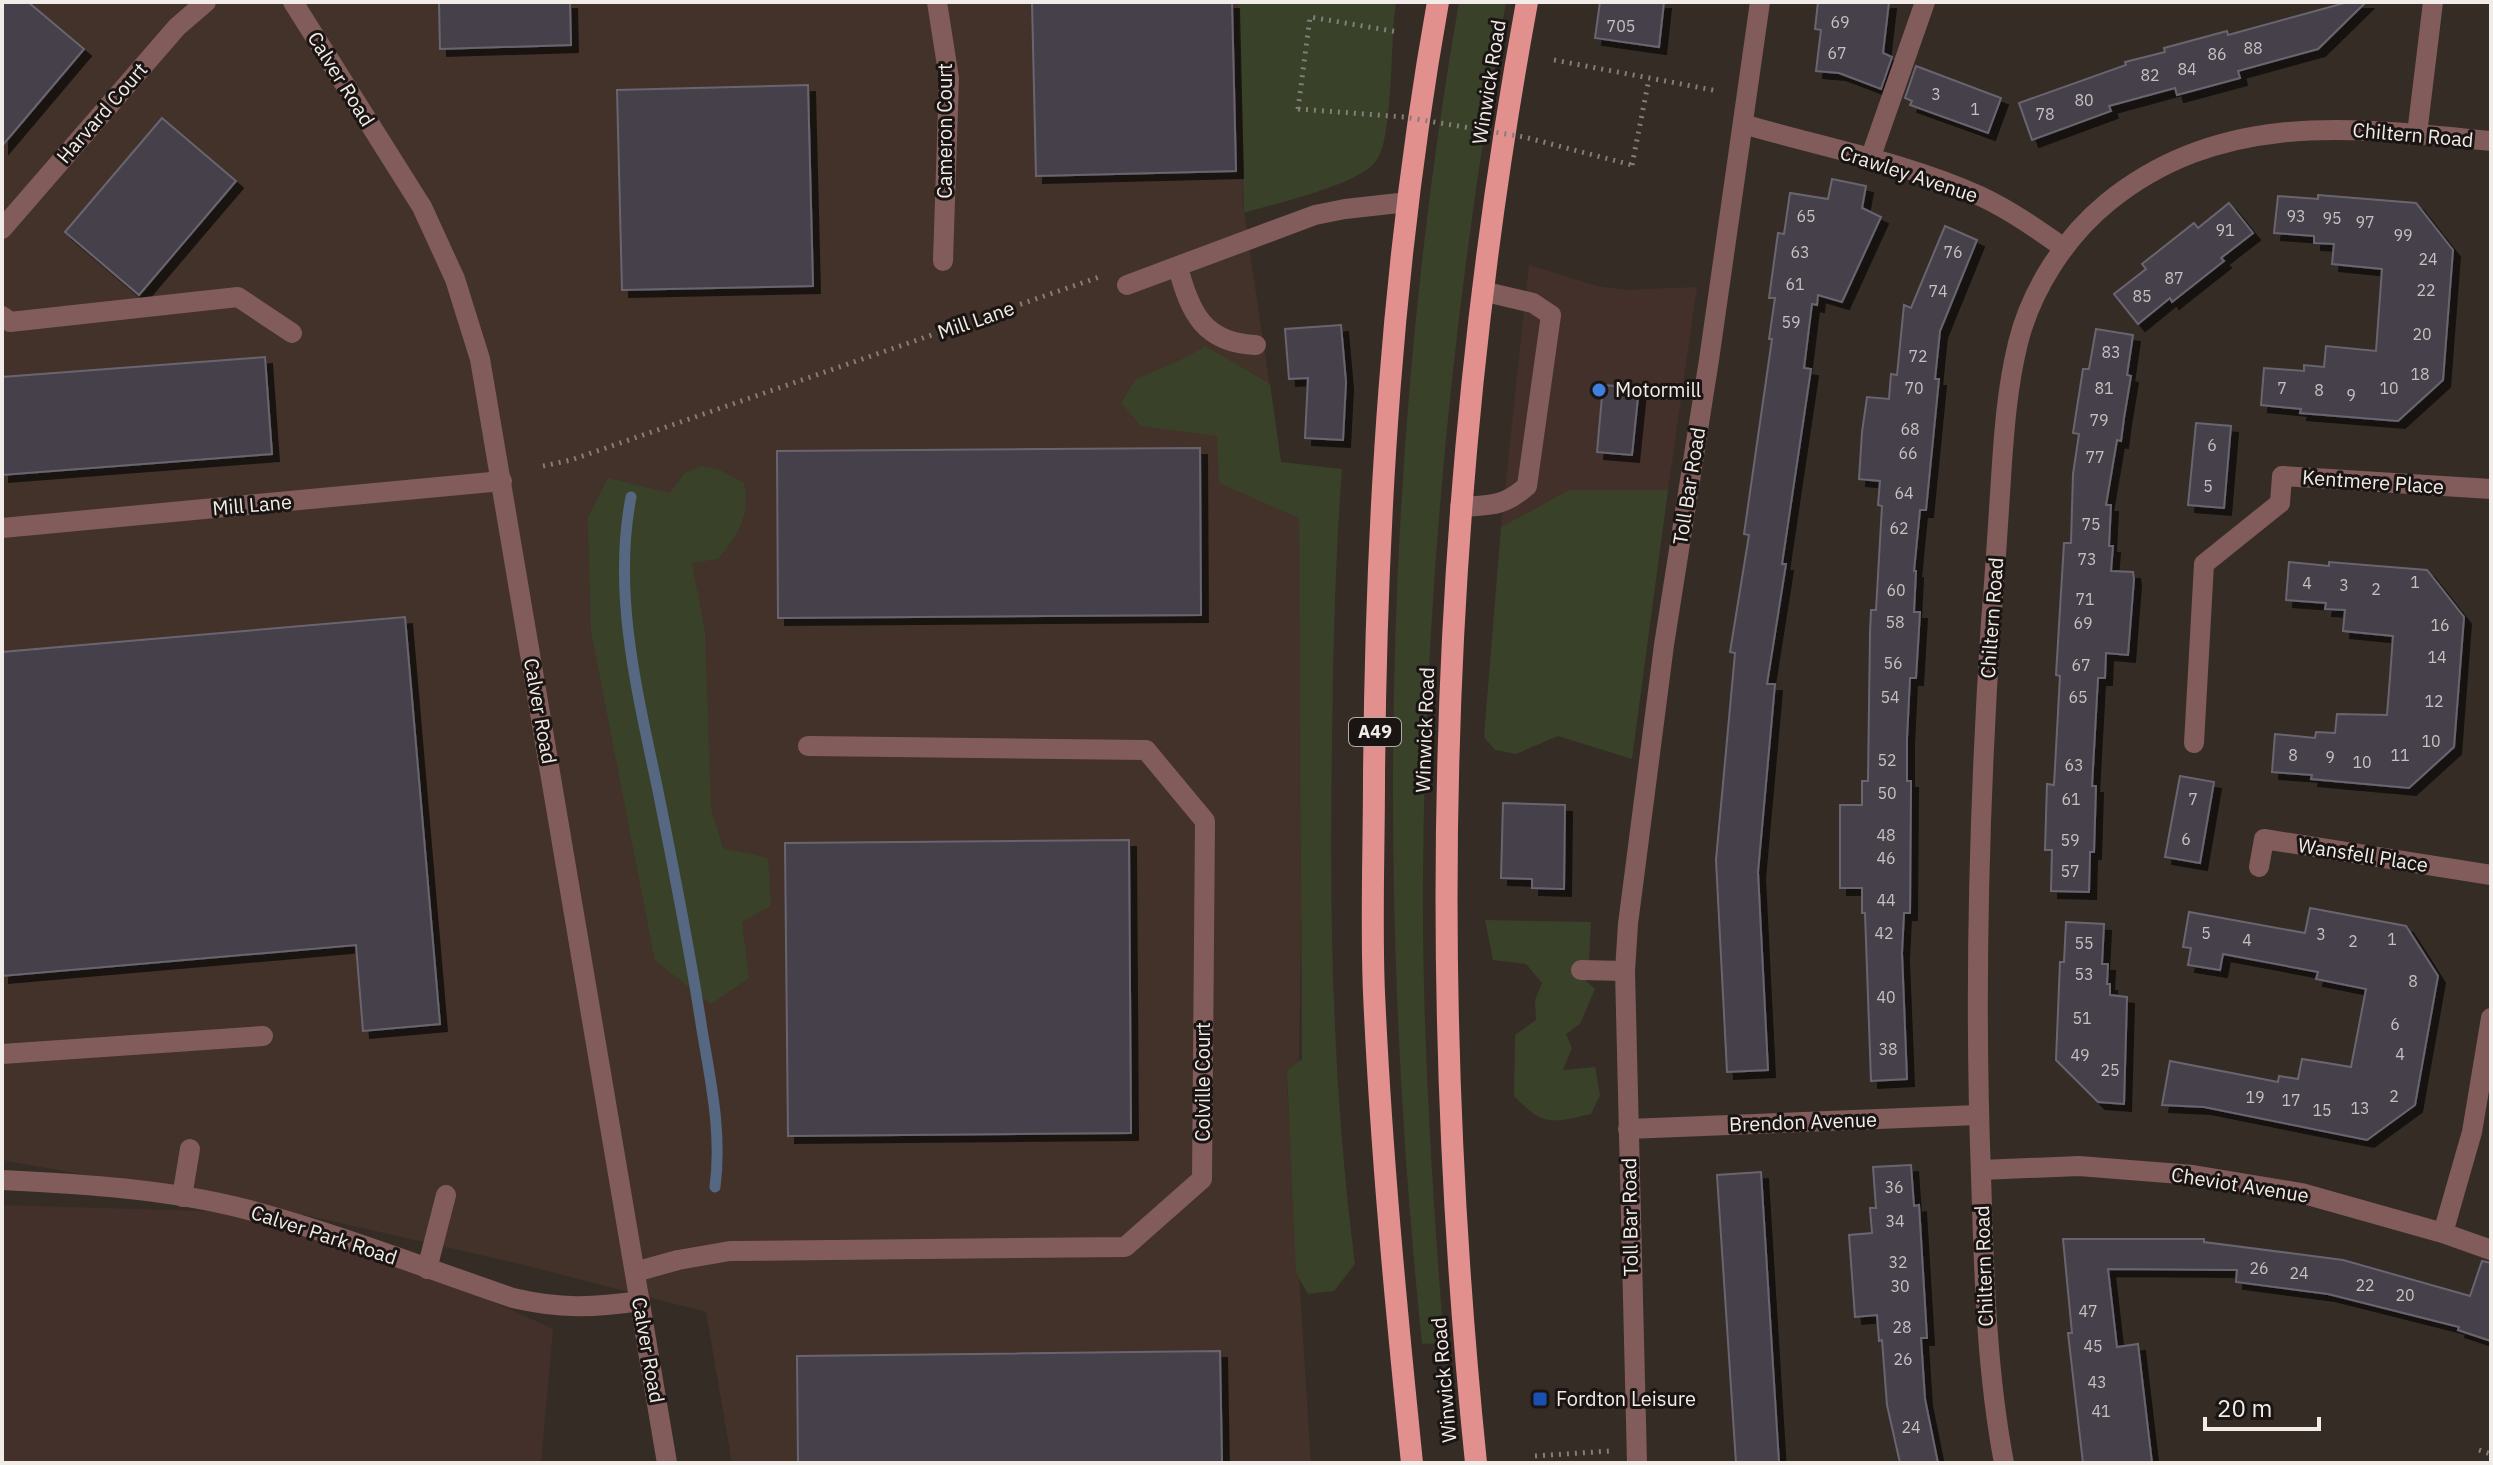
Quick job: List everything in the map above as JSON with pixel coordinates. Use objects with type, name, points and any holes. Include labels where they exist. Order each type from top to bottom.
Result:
[{"type":"highway","name":"Winwick Road","points":[[1412,1463],[1386,1176],[1374,990],[1375,634],[1392,346],[1408,202],[1438,2]]},
{"type":"highway","name":"Winwick Road","points":[[1476,1463],[1457,1255],[1446,929],[1448,753],[1460,507],[1482,291],[1513,73],[1527,2]]},
{"type":"street","name":"Harvard Court","points":[[2,229],[177,27],[206,2]]},
{"type":"street","name":"Calver Road","points":[[293,2],[422,207],[455,279],[480,359],[667,1463]]},
{"type":"street","name":"Cameron Court","points":[[937,2],[949,78],[943,261]]},
{"type":"street","name":"Toll Bar Road","points":[[1636,1456],[1625,971],[1628,924],[1664,645],[1709,360],[1760,2]]},
{"type":"street","points":[[1870,159],[1925,2]]},
{"type":"street","points":[[2417,134],[2433,2]]},
{"type":"street","name":"Crawley Avenue","points":[[1743,124],[1938,180],[2016,216],[2064,248]]},
{"type":"street","name":"Chiltern Road","points":[[2004,1463],[1989,1360],[1976,995],[1985,719],[2006,398],[2018,340],[2046,275],[2064,248],[2107,203],[2155,171],[2209,147],[2262,134],[2321,128],[2491,141]]},
{"type":"street","points":[[1127,285],[1315,215],[1408,202]]},
{"type":"street","points":[[1178,267],[1185,291],[1204,326],[1219,338],[1236,344],[1256,345]]},
{"type":"street","points":[[1460,507],[1493,505],[1511,500],[1527,486],[1551,315],[1533,303],[1482,291]]},
{"type":"street","points":[[2,316],[10,322],[238,297],[292,333]]},
{"type":"street","name":"Kentmere Place","points":[[2194,743],[2204,564],[2280,503],[2282,476],[2491,489]]},
{"type":"street","name":"Mill Lane","points":[[2,528],[502,481]]},
{"type":"street","name":"Colville Court","points":[[635,1272],[678,1260],[730,1251],[1125,1247],[1202,1179],[1205,821],[1146,750],[808,746]]},
{"type":"street","name":"Wansfell Place","points":[[2259,867],[2264,839],[2491,875]]},
{"type":"street","points":[[1581,970],[1625,971]]},
{"type":"street","points":[[2443,1233],[2472,1132],[2491,1018]]},
{"type":"street","points":[[2,1054],[263,1036]]},
{"type":"street","name":"Brendon Avenue","points":[[1628,1129],[1978,1115]]},
{"type":"street","points":[[182,1197],[190,1149]]},
{"type":"street","name":"Cheviot Avenue","points":[[1981,1170],[2079,1166],[2193,1175],[2301,1193],[2443,1233],[2491,1250]]},
{"type":"street","name":"Calver Park Road","points":[[2,1180],[182,1197],[245,1209],[547,1307],[597,1308],[640,1301]]},
{"type":"street","points":[[427,1269],[446,1195]]},
{"type":"path","points":[[1398,32],[1310,17],[1298,109],[1404,117],[1524,137],[1632,165],[1649,79]]},
{"type":"path","points":[[1554,60],[1747,97]]},
{"type":"path","name":"Mill Lane","points":[[543,466],[571,460],[1106,275],[1113,274],[1127,285]]},
{"type":"path","points":[[2479,1450],[2491,1454]]},
{"type":"path","points":[[1535,1456],[1636,1456]]},
{"type":"shaded area","points":[[2,2],[1238,2],[1243,205],[1281,462],[1306,501],[1299,1073],[1287,1082],[1311,1463],[732,1463],[706,1312],[516,1263],[301,1214],[2,1160]]},
{"type":"shaded area","name":"Motormill","points":[[1529,265],[1597,286],[1626,290],[1697,287],[1668,490],[1569,490],[1501,527]]},
{"type":"shaded area","points":[[2,1205],[301,1214],[553,1329],[541,1463],[2,1463]]},
{"type":"green space","points":[[1238,2],[1396,2],[1386,132],[1376,161],[1366,170],[1334,186],[1244,213]]},
{"type":"green space","points":[[1459,2],[1506,2],[1458,328],[1446,438],[1430,657],[1423,877],[1424,994],[1444,1343],[1422,1344],[1407,1177],[1398,1009],[1393,840],[1394,672],[1401,504],[1414,336],[1433,168]]},
{"type":"green space","points":[[1205,346],[1270,384],[1281,462],[1342,469],[1333,678],[1332,942],[1337,1071],[1355,1264],[1334,1291],[1308,1294],[1296,1273],[1287,1071],[1302,1059],[1299,518],[1219,483],[1217,436],[1141,426],[1121,403],[1136,379]]},
{"type":"green space","points":[[701,466],[718,469],[744,483],[745,495],[741,524],[718,559],[692,563],[705,632],[711,808],[723,848],[768,858],[771,906],[742,922],[749,978],[711,1004],[655,961],[591,631],[588,517],[608,478],[670,493],[684,474]]},
{"type":"green space","points":[[1569,490],[1668,490],[1632,759],[1558,736],[1516,754],[1495,750],[1484,737],[1501,527]]},
{"type":"green space","points":[[1485,920],[1591,922],[1589,960],[1573,969],[1595,989],[1580,1024],[1566,1034],[1572,1048],[1563,1070],[1595,1067],[1600,1095],[1591,1114],[1549,1120],[1533,1113],[1514,1096],[1515,1035],[1536,1020],[1535,1000],[1542,983],[1526,964],[1493,960]]},
{"type":"building","points":[[2,2],[28,2],[84,49],[2,146]]},
{"type":"building","points":[[439,2],[570,2],[571,45],[440,49]]},
{"type":"building","points":[[1032,2],[1232,2],[1236,171],[1036,176]]},
{"type":"building","points":[[1600,2],[1664,2],[1659,47],[1595,38]]},
{"type":"building","points":[[1818,2],[1889,2],[1883,53],[1892,57],[1881,89],[1839,73],[1816,71],[1821,30],[1815,29]]},
{"type":"building","points":[[2348,2],[2366,2],[2318,49],[2238,71],[2240,78],[2177,95],[2175,88],[2109,106],[2111,111],[2032,140],[2019,103],[2126,65],[2125,62],[2165,52],[2164,48],[2227,31],[2228,35]]},
{"type":"building","points":[[1916,66],[2001,98],[1988,133],[1910,105],[1912,101],[1905,98]]},
{"type":"building","points":[[808,85],[813,286],[622,290],[617,90]]},
{"type":"building","points":[[162,118],[236,181],[139,295],[65,232]]},
{"type":"building","points":[[1832,179],[1866,186],[1862,208],[1881,217],[1842,302],[1818,295],[1817,305],[1812,304],[1804,368],[1811,369],[1767,684],[1775,684],[1758,872],[1768,1070],[1727,1072],[1716,860],[1735,653],[1730,652],[1749,535],[1744,534],[1772,339],[1769,339],[1775,298],[1769,298],[1778,233],[1784,234],[1790,193],[1828,199]]},
{"type":"building","points":[[2318,195],[2416,203],[2453,250],[2443,380],[2398,421],[2300,413],[2301,409],[2261,405],[2264,368],[2304,371],[2304,365],[2324,367],[2326,346],[2376,351],[2382,269],[2332,264],[2334,244],[2314,243],[2314,236],[2274,233],[2278,196],[2318,199]]},
{"type":"building","points":[[2229,203],[2253,233],[2221,258],[2224,261],[2138,324],[2114,294],[2146,269],[2142,264],[2194,223],[2198,228]]},
{"type":"building","points":[[1945,226],[1977,240],[1940,331],[1935,379],[1939,379],[1926,510],[1920,510],[1914,571],[1914,612],[1920,612],[1916,678],[1910,678],[1907,781],[1911,781],[1910,913],[1904,913],[1902,953],[1907,1079],[1871,1081],[1862,888],[1840,888],[1840,805],[1862,805],[1862,781],[1868,781],[1871,610],[1876,610],[1882,506],[1878,505],[1880,481],[1859,479],[1862,432],[1867,397],[1889,399],[1891,374],[1897,375],[1904,305],[1911,308]]},
{"type":"building","points":[[1341,325],[1346,382],[1343,440],[1305,438],[1308,378],[1289,379],[1285,329]]},
{"type":"building","points":[[2096,329],[2133,335],[2127,375],[2131,376],[2121,441],[2117,440],[2106,505],[2111,505],[2111,571],[2133,572],[2128,655],[2106,653],[2105,678],[2098,678],[2092,786],[2096,786],[2094,852],[2090,852],[2089,892],[2051,891],[2052,850],[2045,850],[2047,784],[2054,785],[2060,676],[2056,675],[2064,543],[2071,543],[2073,474],[2079,434],[2073,433],[2083,369],[2089,369]]},
{"type":"building","points":[[265,357],[272,454],[2,475],[2,377]]},
{"type":"building","points":[[1603,385],[1639,388],[1632,455],[1597,452]]},
{"type":"building","points":[[2196,423],[2231,426],[2224,508],[2188,505]]},
{"type":"building","points":[[1200,448],[1201,615],[778,618],[777,451]]},
{"type":"building","points":[[2289,562],[2427,570],[2464,617],[2454,747],[2409,788],[2311,779],[2312,775],[2272,772],[2275,734],[2315,738],[2316,732],[2335,733],[2337,714],[2387,715],[2393,636],[2343,631],[2345,610],[2325,609],[2326,603],[2286,600]]},
{"type":"building","points":[[405,617],[440,1024],[363,1031],[356,945],[2,976],[2,652]]},
{"type":"building","points":[[2180,776],[2214,782],[2200,863],[2165,857]]},
{"type":"building","points":[[1503,803],[1565,805],[1564,889],[1532,888],[1532,879],[1501,878]]},
{"type":"building","points":[[1129,840],[1131,1133],[788,1136],[785,843]]},
{"type":"building","points":[[2310,908],[2406,926],[2438,976],[2415,1105],[2367,1140],[2204,1107],[2162,1105],[2170,1061],[2278,1082],[2279,1076],[2298,1079],[2302,1059],[2351,1067],[2366,989],[2316,979],[2318,972],[2223,954],[2220,970],[2188,965],[2191,948],[2183,947],[2189,912],[2305,933]]},
{"type":"building","points":[[2066,922],[2104,924],[2102,964],[2108,964],[2110,995],[2127,997],[2124,1104],[2098,1102],[2056,1060],[2060,962],[2064,962]]},
{"type":"building","points":[[1911,1165],[1914,1206],[1919,1205],[1927,1338],[1921,1338],[1925,1399],[1938,1463],[1900,1463],[1887,1405],[1877,1315],[1855,1317],[1849,1235],[1872,1233],[1870,1208],[1876,1208],[1873,1167]]},
{"type":"building","points":[[1761,1172],[1779,1463],[1736,1463],[1717,1175]]},
{"type":"building","points":[[2063,1239],[2204,1239],[2204,1242],[2343,1260],[2470,1296],[2482,1261],[2491,1263],[2491,1341],[2458,1330],[2459,1327],[2328,1294],[2236,1282],[2237,1270],[2108,1269],[2117,1347],[2138,1344],[2152,1463],[2083,1463],[2068,1333],[2072,1333]]},
{"type":"building","points":[[1220,1351],[1222,1463],[798,1463],[797,1356]]},
{"type":"waterway","points":[[631,497],[624,571],[630,645],[687,940],[712,1089],[717,1148],[715,1187]]},
{"type":"place","name":"Motormill","points":[[1599,390]]},
{"type":"place","name":"Fordton Leisure","points":[[1540,1399]]}]
